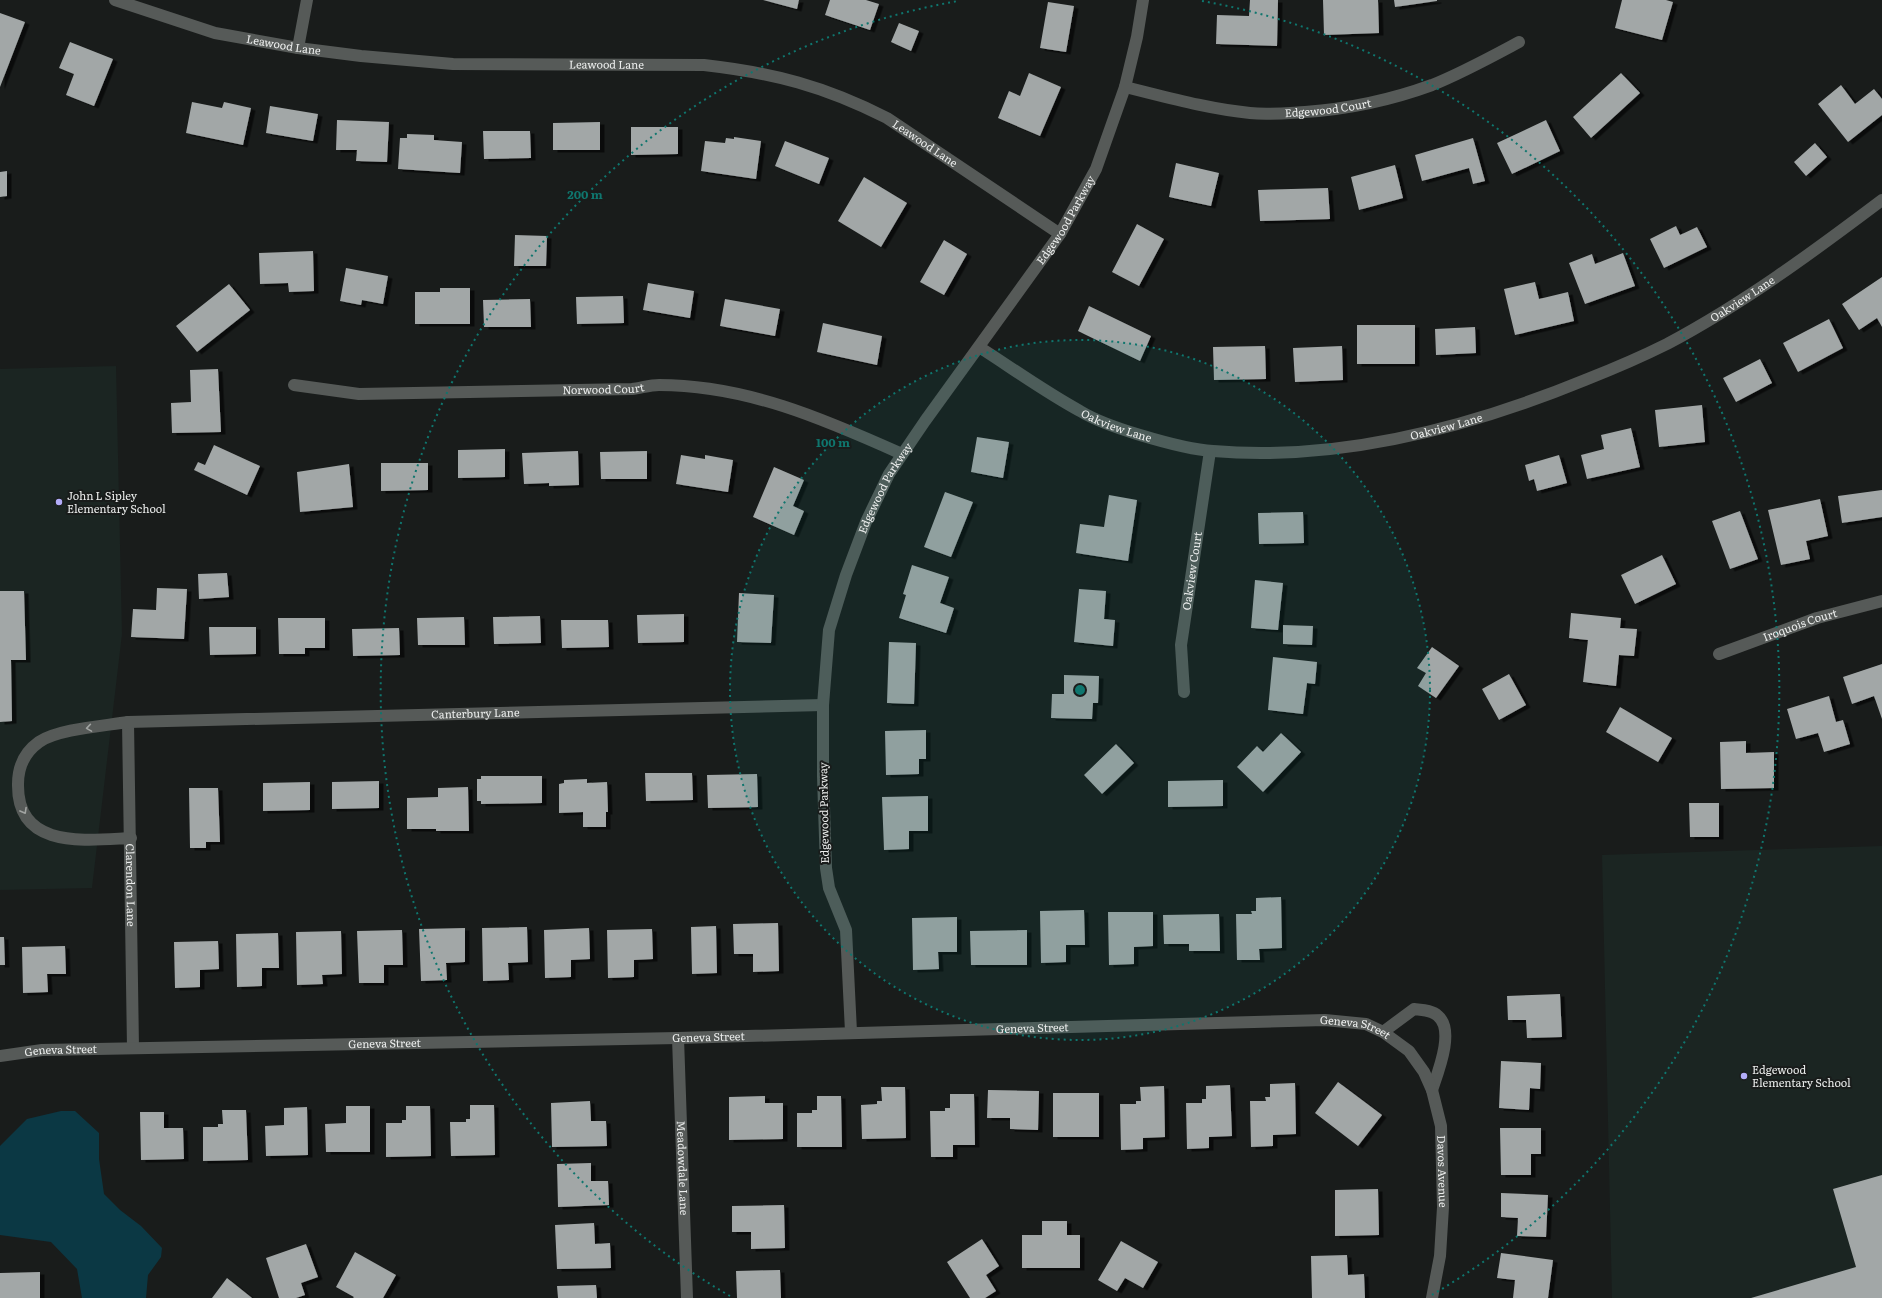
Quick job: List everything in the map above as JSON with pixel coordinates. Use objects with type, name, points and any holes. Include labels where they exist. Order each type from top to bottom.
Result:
[{"type":"street","name":"Leawood Lane","points":[[115,0],[215,32],[298,48],[361,56],[452,64],[704,64],[744,69],[784,77],[823,89],[860,104],[887,118],[1060,234]]},
{"type":"street","points":[[298,48],[307,0]]},
{"type":"street","name":"Edgewood Parkway","points":[[851,1032],[846,930],[829,888],[826,868],[823,776],[823,705],[829,630],[846,575],[877,498],[902,454],[1060,234],[1096,169],[1125,87],[1137,38],[1143,0]]},
{"type":"street","name":"Edgewood Court","points":[[1125,87],[1193,103],[1251,113],[1288,113],[1332,110],[1368,104],[1432,85],[1519,42]]},
{"type":"street","name":"Oakview Lane","points":[[979,347],[1081,412],[1141,435],[1210,451],[1274,454],[1312,452],[1366,445],[1444,428],[1500,412],[1554,393],[1666,344],[1735,304],[1806,257],[1882,200]]},
{"type":"street","name":"Norwood Court","points":[[294,385],[359,394],[632,389],[658,384],[706,389],[755,397],[797,409],[835,423],[902,454]]},
{"type":"street","name":"Oakview Court","points":[[1184,692],[1181,644],[1210,451]]},
{"type":"street","name":"Iroquois Court","points":[[1719,654],[1817,618],[1882,601]]},
{"type":"street","name":"Canterbury Lane","points":[[131,838],[74,840],[54,837],[40,830],[29,820],[21,808],[18,792],[18,773],[26,755],[39,742],[60,733],[128,722],[823,705]]},
{"type":"street","name":"Clarendon Lane","points":[[128,722],[131,838],[133,1048]]},
{"type":"street","points":[[1383,1032],[1414,1009],[1427,1011],[1438,1015],[1444,1025],[1445,1042],[1432,1090]]},
{"type":"street","name":"Geneva Street","points":[[0,1056],[42,1050],[678,1038],[1325,1020],[1366,1024],[1383,1032],[1409,1051]]},
{"type":"street","name":"Meadowdale Lane","points":[[678,1038],[687,1298]]},
{"type":"street","name":"Davos Avenue","points":[[1409,1051],[1424,1072],[1432,1090],[1441,1126],[1443,1207],[1440,1256],[1432,1298]]},
{"type":"shaded area","name":"John L Sipley Elementary School","points":[[116,366],[122,634],[92,888],[0,890],[0,369]]},
{"type":"shaded area","name":"Edgewood Elementary School","points":[[1882,846],[1882,1298],[1612,1298],[1602,855]]},
{"type":"water","points":[[61,1111],[75,1111],[99,1133],[99,1159],[104,1194],[120,1210],[141,1226],[162,1248],[161,1257],[148,1275],[146,1298],[82,1298],[77,1269],[51,1242],[0,1235],[0,1146],[27,1119]]},
{"type":"building","points":[[763,0],[799,0],[797,9]]},
{"type":"building","points":[[830,0],[866,0],[879,4],[870,30],[825,15]]},
{"type":"building","points":[[1250,0],[1278,0],[1277,46],[1216,44],[1217,15],[1249,16]]},
{"type":"building","points":[[1323,0],[1378,0],[1379,33],[1324,35]]},
{"type":"building","points":[[1394,0],[1437,0],[1437,1],[1395,7]]},
{"type":"building","points":[[1622,0],[1666,0],[1673,2],[1662,40],[1615,28]]},
{"type":"building","points":[[1048,2],[1074,6],[1066,52],[1040,48]]},
{"type":"building","points":[[0,13],[25,22],[0,87]]},
{"type":"building","points":[[899,23],[919,31],[911,51],[891,42]]},
{"type":"building","points":[[70,42],[113,59],[94,106],[66,95],[74,74],[59,68]]},
{"type":"building","points":[[1029,73],[1061,87],[1040,136],[998,118],[1009,91],[1020,96]]},
{"type":"building","points":[[1621,73],[1640,93],[1591,138],[1573,117]]},
{"type":"building","points":[[1841,85],[1855,104],[1874,89],[1882,99],[1882,115],[1848,142],[1818,104]]},
{"type":"building","points":[[192,102],[222,108],[224,102],[251,108],[243,145],[186,133]]},
{"type":"building","points":[[270,106],[318,114],[313,141],[266,133]]},
{"type":"building","points":[[337,120],[389,122],[387,162],[356,161],[357,150],[336,150]]},
{"type":"building","points":[[1546,120],[1560,151],[1512,174],[1497,143]]},
{"type":"building","points":[[600,122],[600,150],[553,150],[553,123]]},
{"type":"building","points":[[631,127],[678,127],[678,154],[631,155]]},
{"type":"building","points":[[483,131],[530,131],[531,158],[484,159]]},
{"type":"building","points":[[407,134],[434,135],[434,140],[462,142],[460,173],[398,169],[400,138],[407,138]]},
{"type":"building","points":[[734,137],[761,141],[756,179],[701,171],[705,141],[725,143],[726,138],[734,139]]},
{"type":"building","points":[[1473,138],[1485,181],[1473,184],[1469,168],[1422,181],[1415,155]]},
{"type":"building","points":[[785,141],[829,158],[819,184],[775,166]]},
{"type":"building","points":[[1815,143],[1827,157],[1806,176],[1794,162]]},
{"type":"building","points":[[1176,163],[1219,173],[1211,206],[1169,197]]},
{"type":"building","points":[[1395,165],[1403,198],[1359,210],[1351,177]]},
{"type":"building","points":[[7,171],[7,196],[0,197],[0,172]]},
{"type":"building","points":[[864,177],[907,203],[881,247],[838,221]]},
{"type":"building","points":[[1328,188],[1330,219],[1260,221],[1258,190]]},
{"type":"building","points":[[1137,224],[1164,239],[1139,286],[1112,272]]},
{"type":"building","points":[[1676,226],[1680,235],[1697,227],[1707,247],[1664,268],[1650,239]]},
{"type":"building","points":[[515,235],[547,236],[546,266],[514,266]]},
{"type":"building","points":[[944,240],[967,254],[944,295],[920,282]]},
{"type":"building","points":[[313,251],[314,291],[289,292],[288,283],[260,284],[259,253]]},
{"type":"building","points":[[1623,253],[1635,286],[1585,304],[1569,263],[1592,254],[1595,264]]},
{"type":"building","points":[[346,268],[388,276],[383,304],[362,300],[361,305],[340,301]]},
{"type":"building","points":[[1882,277],[1882,327],[1877,318],[1859,330],[1842,304]]},
{"type":"building","points":[[1535,282],[1539,299],[1568,292],[1574,321],[1515,335],[1504,289]]},
{"type":"building","points":[[648,283],[694,291],[690,318],[643,310]]},
{"type":"building","points":[[229,284],[250,310],[197,352],[176,326]]},
{"type":"building","points":[[440,288],[470,288],[470,324],[415,324],[415,292],[440,292]]},
{"type":"building","points":[[623,296],[624,323],[577,324],[576,297]]},
{"type":"building","points":[[530,299],[531,327],[484,327],[483,300]]},
{"type":"building","points":[[725,299],[780,309],[775,336],[720,326]]},
{"type":"building","points":[[1089,306],[1151,336],[1140,361],[1078,331]]},
{"type":"building","points":[[1829,319],[1843,348],[1798,372],[1783,343]]},
{"type":"building","points":[[823,323],[882,336],[877,365],[817,352]]},
{"type":"building","points":[[1357,325],[1415,325],[1415,364],[1357,364]]},
{"type":"building","points":[[1475,327],[1476,353],[1436,355],[1435,329]]},
{"type":"building","points":[[1265,346],[1266,379],[1214,380],[1213,347]]},
{"type":"building","points":[[1342,346],[1343,380],[1295,382],[1293,348]]},
{"type":"building","points":[[1760,359],[1772,383],[1736,402],[1723,378]]},
{"type":"building","points":[[218,369],[221,432],[172,433],[171,403],[191,402],[190,370]]},
{"type":"building","points":[[1702,405],[1705,442],[1659,447],[1655,410]]},
{"type":"building","points":[[1631,428],[1640,467],[1587,479],[1581,455],[1604,449],[1601,435]]},
{"type":"building","points":[[977,437],[1009,442],[1003,478],[971,472]]},
{"type":"building","points":[[214,445],[260,466],[247,495],[194,470],[198,462],[205,465]]},
{"type":"building","points":[[505,449],[505,477],[458,478],[458,450]]},
{"type":"building","points":[[578,451],[579,485],[549,486],[549,483],[524,484],[522,453]]},
{"type":"building","points":[[647,451],[647,479],[601,479],[600,452]]},
{"type":"building","points":[[681,455],[705,459],[705,455],[733,460],[728,492],[676,484]]},
{"type":"building","points":[[1559,455],[1567,483],[1537,491],[1534,479],[1529,481],[1525,465]]},
{"type":"building","points":[[381,463],[428,463],[428,490],[381,491]]},
{"type":"building","points":[[349,464],[353,507],[300,512],[297,472]]},
{"type":"building","points":[[774,467],[804,480],[793,506],[804,511],[794,535],[753,517]]},
{"type":"building","points":[[1882,490],[1882,517],[1842,523],[1838,496]]},
{"type":"building","points":[[945,492],[973,502],[951,557],[924,547]]},
{"type":"building","points":[[1109,495],[1137,500],[1128,561],[1076,553],[1080,524],[1104,527]]},
{"type":"building","points":[[1820,499],[1828,536],[1806,541],[1810,559],[1781,565],[1768,510]]},
{"type":"building","points":[[1740,511],[1758,559],[1730,569],[1712,521]]},
{"type":"building","points":[[1303,512],[1304,543],[1259,544],[1258,513]]},
{"type":"building","points":[[1662,555],[1676,584],[1635,604],[1621,575]]},
{"type":"building","points":[[912,565],[949,577],[940,603],[954,608],[946,633],[899,618],[906,595],[903,594]]},
{"type":"building","points":[[227,573],[229,597],[199,599],[198,574]]},
{"type":"building","points":[[1255,580],[1283,583],[1278,630],[1251,628]]},
{"type":"building","points":[[157,588],[187,589],[184,639],[131,637],[133,609],[156,610]]},
{"type":"building","points":[[1079,589],[1106,591],[1104,619],[1115,620],[1113,646],[1074,642]]},
{"type":"building","points":[[0,591],[24,591],[26,660],[11,660],[12,721],[0,722]]},
{"type":"building","points":[[739,593],[774,595],[771,643],[737,642]]},
{"type":"building","points":[[1571,613],[1621,618],[1620,628],[1637,629],[1634,656],[1619,655],[1616,686],[1583,682],[1588,640],[1569,638]]},
{"type":"building","points":[[684,614],[684,642],[638,643],[637,615]]},
{"type":"building","points":[[540,616],[541,643],[494,644],[493,617]]},
{"type":"building","points":[[464,617],[465,645],[418,645],[417,618]]},
{"type":"building","points":[[278,618],[325,618],[325,648],[305,648],[305,654],[279,654]]},
{"type":"building","points":[[561,620],[608,620],[609,647],[562,648]]},
{"type":"building","points":[[1283,625],[1313,626],[1312,645],[1283,644]]},
{"type":"building","points":[[209,627],[256,627],[256,654],[210,655]]},
{"type":"building","points":[[399,628],[400,655],[353,656],[352,629]]},
{"type":"building","points":[[889,642],[916,643],[914,704],[887,703]]},
{"type":"building","points":[[1432,647],[1459,666],[1436,698],[1418,686],[1426,673],[1417,668]]},
{"type":"building","points":[[1273,657],[1317,662],[1315,684],[1307,683],[1303,714],[1268,710]]},
{"type":"building","points":[[1882,664],[1882,719],[1874,696],[1852,704],[1843,677]]},
{"type":"building","points":[[1509,674],[1526,705],[1499,720],[1482,689]]},
{"type":"building","points":[[1064,675],[1099,676],[1098,703],[1093,703],[1092,719],[1051,718],[1052,694],[1064,694]]},
{"type":"building","points":[[1829,696],[1836,722],[1843,720],[1850,744],[1824,752],[1818,733],[1796,739],[1787,709]]},
{"type":"building","points":[[1620,707],[1672,738],[1658,762],[1606,732]]},
{"type":"building","points":[[926,730],[926,759],[919,759],[919,774],[886,775],[885,731]]},
{"type":"building","points":[[1281,733],[1301,752],[1263,792],[1237,767],[1257,746],[1263,752]]},
{"type":"building","points":[[1746,741],[1746,753],[1774,752],[1774,788],[1721,789],[1720,742]]},
{"type":"building","points":[[1116,744],[1134,763],[1102,794],[1084,775]]},
{"type":"building","points":[[645,773],[692,773],[693,800],[646,801]]},
{"type":"building","points":[[757,774],[758,807],[708,808],[707,775]]},
{"type":"building","points":[[481,776],[542,776],[542,803],[481,804],[481,801],[477,801],[477,779],[481,779]]},
{"type":"building","points":[[587,779],[587,783],[607,782],[608,812],[606,812],[606,827],[583,827],[583,812],[559,813],[559,784],[564,783],[564,780]]},
{"type":"building","points":[[1223,780],[1223,806],[1168,807],[1168,781]]},
{"type":"building","points":[[379,781],[379,808],[332,809],[332,782]]},
{"type":"building","points":[[310,782],[310,810],[263,811],[263,783]]},
{"type":"building","points":[[468,787],[469,831],[407,829],[407,798],[438,797],[438,788]]},
{"type":"building","points":[[189,788],[218,788],[220,842],[206,842],[206,848],[190,848]]},
{"type":"building","points":[[928,796],[928,831],[909,831],[909,849],[884,850],[882,797]]},
{"type":"building","points":[[1689,803],[1719,803],[1719,837],[1690,837]]},
{"type":"building","points":[[1281,897],[1282,948],[1259,949],[1260,960],[1237,960],[1236,914],[1252,914],[1251,911],[1256,911],[1256,898]]},
{"type":"building","points":[[1084,910],[1085,945],[1066,945],[1066,962],[1041,963],[1040,911]]},
{"type":"building","points":[[1108,912],[1153,912],[1153,946],[1134,947],[1134,964],[1109,965]]},
{"type":"building","points":[[1219,914],[1220,951],[1189,951],[1189,944],[1164,944],[1163,915]]},
{"type":"building","points":[[957,917],[957,952],[938,952],[939,969],[913,970],[912,918]]},
{"type":"building","points":[[778,923],[779,971],[753,972],[753,954],[734,954],[733,924]]},
{"type":"building","points":[[716,926],[717,973],[692,974],[691,927]]},
{"type":"building","points":[[527,927],[528,962],[508,963],[509,980],[483,981],[482,928]]},
{"type":"building","points":[[465,928],[465,962],[446,963],[447,980],[421,981],[419,929]]},
{"type":"building","points":[[589,928],[590,959],[571,960],[571,977],[545,978],[544,930]]},
{"type":"building","points":[[652,929],[653,959],[634,960],[634,977],[608,978],[607,930]]},
{"type":"building","points":[[402,930],[403,965],[384,965],[384,983],[359,983],[357,931]]},
{"type":"building","points":[[1027,930],[1027,965],[971,965],[970,931]]},
{"type":"building","points":[[341,931],[342,974],[322,975],[323,984],[297,985],[296,932]]},
{"type":"building","points":[[278,933],[279,968],[262,968],[262,986],[237,987],[236,934]]},
{"type":"building","points":[[0,937],[4,937],[5,965],[0,965]]},
{"type":"building","points":[[218,941],[219,969],[200,970],[200,987],[175,988],[174,942]]},
{"type":"building","points":[[65,946],[66,974],[47,974],[48,992],[23,993],[22,947]]},
{"type":"building","points":[[1560,994],[1562,1037],[1527,1038],[1526,1020],[1508,1020],[1507,996]]},
{"type":"building","points":[[1501,1061],[1541,1063],[1540,1089],[1530,1088],[1529,1110],[1499,1108]]},
{"type":"building","points":[[1338,1082],[1382,1115],[1358,1146],[1315,1113]]},
{"type":"building","points":[[1295,1083],[1296,1134],[1273,1135],[1273,1146],[1251,1147],[1250,1101],[1266,1101],[1265,1097],[1270,1097],[1270,1084]]},
{"type":"building","points":[[1230,1085],[1232,1136],[1209,1137],[1209,1148],[1187,1149],[1186,1103],[1202,1103],[1202,1099],[1206,1099],[1206,1086]]},
{"type":"building","points":[[1164,1086],[1165,1137],[1143,1138],[1143,1149],[1121,1150],[1120,1104],[1136,1104],[1136,1101],[1141,1101],[1140,1087]]},
{"type":"building","points":[[881,1087],[905,1087],[906,1138],[862,1139],[861,1105],[877,1104],[877,1101],[882,1101]]},
{"type":"building","points":[[988,1090],[1039,1091],[1038,1130],[1010,1129],[1010,1118],[987,1118]]},
{"type":"building","points":[[1053,1093],[1099,1093],[1099,1137],[1053,1137]]},
{"type":"building","points":[[950,1094],[974,1094],[975,1145],[953,1145],[953,1157],[931,1157],[930,1111],[945,1111],[945,1108],[950,1108]]},
{"type":"building","points":[[765,1096],[765,1103],[783,1103],[783,1139],[729,1140],[729,1097]]},
{"type":"building","points":[[817,1096],[841,1096],[842,1147],[797,1147],[797,1113],[812,1113],[812,1110],[817,1110]]},
{"type":"building","points":[[590,1101],[591,1121],[606,1121],[607,1146],[552,1147],[551,1103]]},
{"type":"building","points":[[470,1105],[494,1105],[495,1155],[451,1156],[450,1122],[466,1122],[466,1119],[470,1119]]},
{"type":"building","points":[[346,1106],[370,1106],[370,1152],[326,1152],[325,1124],[346,1123]]},
{"type":"building","points":[[406,1106],[430,1106],[431,1156],[386,1157],[386,1123],[402,1123],[402,1120],[406,1120]]},
{"type":"building","points":[[307,1107],[308,1155],[266,1156],[265,1126],[284,1125],[284,1108]]},
{"type":"building","points":[[222,1110],[246,1110],[248,1160],[203,1161],[203,1127],[218,1127],[218,1124],[223,1124]]},
{"type":"building","points":[[140,1112],[164,1112],[164,1128],[183,1128],[184,1159],[141,1160]]},
{"type":"building","points":[[1500,1128],[1541,1128],[1541,1154],[1531,1154],[1531,1175],[1501,1175]]},
{"type":"building","points":[[591,1163],[591,1181],[608,1181],[609,1205],[558,1207],[557,1164]]},
{"type":"building","points":[[1882,1175],[1882,1298],[1751,1298],[1856,1267],[1833,1189]]},
{"type":"building","points":[[1378,1189],[1379,1235],[1335,1236],[1335,1190]]},
{"type":"building","points":[[1501,1193],[1548,1195],[1546,1237],[1517,1236],[1518,1218],[1501,1217]]},
{"type":"building","points":[[784,1205],[785,1248],[751,1249],[751,1232],[732,1232],[732,1206]]},
{"type":"building","points":[[1042,1221],[1067,1221],[1067,1235],[1080,1235],[1080,1268],[1022,1268],[1022,1235],[1042,1235]]},
{"type":"building","points":[[594,1223],[595,1244],[610,1243],[611,1268],[557,1269],[555,1225]]},
{"type":"building","points":[[982,1239],[999,1266],[986,1275],[996,1291],[985,1298],[970,1298],[947,1262]]},
{"type":"building","points":[[1121,1241],[1158,1262],[1143,1288],[1125,1278],[1117,1291],[1098,1280]]},
{"type":"building","points":[[306,1244],[318,1277],[301,1283],[305,1295],[296,1298],[279,1298],[266,1258]]},
{"type":"building","points":[[355,1252],[396,1275],[383,1298],[353,1298],[354,1297],[336,1287]]},
{"type":"building","points":[[1501,1253],[1553,1260],[1548,1298],[1513,1298],[1515,1280],[1497,1278]]},
{"type":"building","points":[[1347,1255],[1348,1275],[1364,1274],[1365,1298],[1312,1298],[1311,1256]]},
{"type":"building","points":[[780,1270],[781,1298],[737,1298],[736,1271]]},
{"type":"building","points":[[40,1272],[40,1298],[0,1298],[0,1273]]},
{"type":"building","points":[[227,1278],[252,1298],[212,1298]]},
{"type":"building","points":[[596,1285],[597,1298],[558,1298],[557,1286]]},
{"type":"place","name":"John L Sipley Elementary School","points":[[59,502]]},
{"type":"place","name":"Edgewood Elementary School","points":[[1744,1076]]}]
